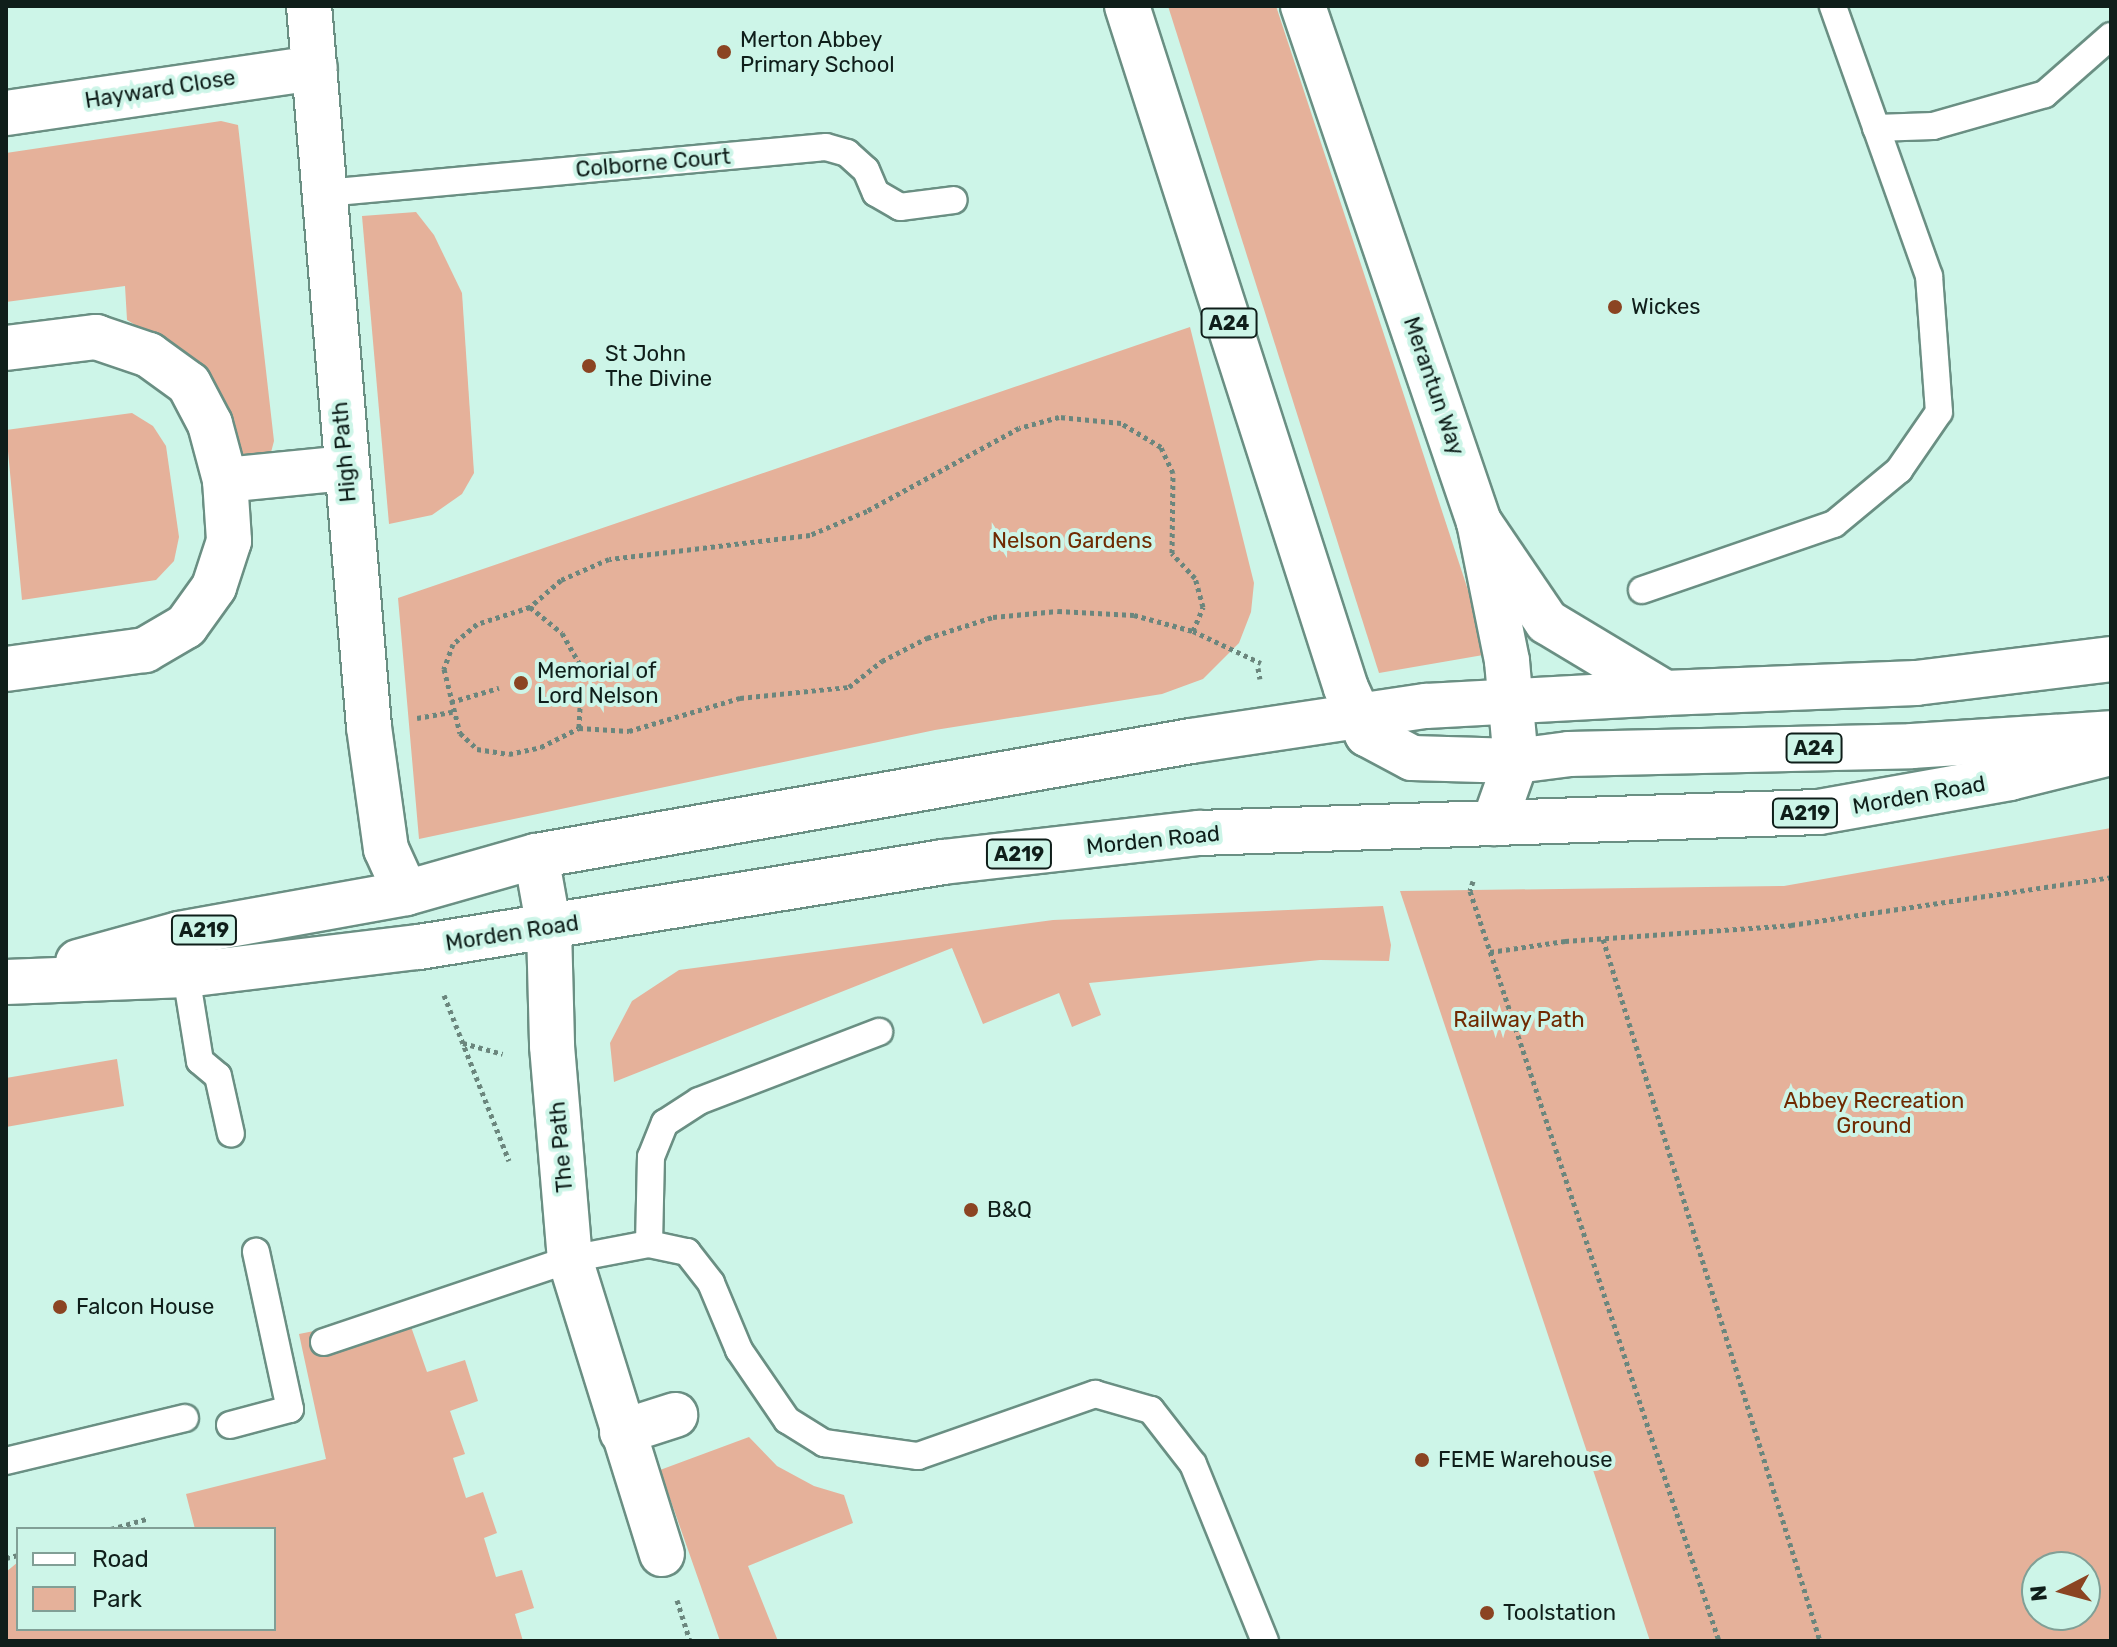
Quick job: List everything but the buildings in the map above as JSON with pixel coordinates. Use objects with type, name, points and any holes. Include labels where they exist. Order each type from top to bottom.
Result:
[{"type":"main road","name":"High Path","points":[[309,6],[345,468],[380,810],[386,849],[406,893]]},
{"type":"main road","name":"Morden Road","points":[[1127,6],[1355,716],[1367,734],[1412,758],[1516,761],[1569,754],[1912,746],[2111,733]]},
{"type":"main road","name":"Merantun Way","points":[[1303,6],[1479,522],[1547,622],[1665,693]]},
{"type":"main road","name":"Hayward Close","points":[[6,113],[315,68]]},
{"type":"main road","points":[[6,348],[96,337],[149,355],[189,384],[210,424],[225,480],[229,541],[214,587],[186,626],[145,650],[6,669]]},
{"type":"main road","points":[[225,480],[345,468]]},
{"type":"main road","points":[[1479,522],[1513,700],[1516,761],[1494,823]]},
{"type":"main road","name":"Morden Road","points":[[6,982],[179,934],[406,893],[536,856],[1355,716],[1513,700],[1916,683],[2111,659]]},
{"type":"main road","name":"Morden Road","points":[[6,982],[186,975],[549,928],[943,862],[1199,833],[1819,812],[2010,778],[2111,753]]},
{"type":"main road","name":"The Path","points":[[536,856],[549,928],[552,1046],[570,1259],[662,1554]]},
{"type":"main road","points":[[622,1432],[675,1415]]},
{"type":"lane","points":[[1642,590],[1834,524],[1899,470],[1939,412],[1929,276],[1833,6]]},
{"type":"lane","points":[[1876,128],[1933,126],[2045,94],[2111,36]]},
{"type":"lane","name":"Colborne Court","points":[[325,193],[826,147],[847,153],[866,170],[876,193],[900,207],[954,200]]},
{"type":"lane","points":[[186,975],[200,1061],[218,1076],[231,1134]]},
{"type":"lane","points":[[649,1244],[651,1157],[665,1123],[699,1101],[879,1032]]},
{"type":"lane","points":[[324,1342],[570,1259],[649,1244],[687,1252],[711,1283],[739,1350],[787,1420],[824,1443],[918,1456],[1095,1394],[1151,1410],[1193,1464],[1265,1641]]},
{"type":"lane","points":[[230,1425],[290,1409],[256,1252]]},
{"type":"lane","points":[[6,1461],[185,1418]]},
{"type":"path","points":[[1193,631],[1203,607],[1195,578],[1172,553],[1173,473],[1161,447],[1121,423],[1100,417],[1059,417],[1019,428],[867,511],[810,535],[609,559],[561,580],[530,607],[477,624],[453,644],[444,669],[460,733],[477,749],[509,754],[541,747],[579,728],[629,731],[740,698],[849,687],[882,661],[927,638],[993,617],[1058,611],[1134,615],[1193,631],[1261,663]]},
{"type":"path","points":[[530,607],[562,633],[582,668],[579,728]]},
{"type":"path","points":[[451,702],[499,688]]},
{"type":"path","points":[[1490,952],[1603,939],[1791,925],[2111,877]]},
{"type":"path","points":[[1473,881],[1470,891],[1719,1641]]},
{"type":"path","points":[[1603,939],[1820,1641]]},
{"type":"path","points":[[439,986],[463,1042]]},
{"type":"path","points":[[118,1527],[147,1519]]},
{"type":"green space","points":[[1168,6],[1276,6],[1489,654],[1379,673]]},
{"type":"green space","points":[[221,121],[238,125],[274,441],[269,460],[239,465],[184,354],[127,320],[125,286],[6,302],[6,153]]},
{"type":"green space","points":[[416,212],[434,235],[462,293],[474,473],[462,494],[432,515],[389,524],[362,216]]},
{"type":"green space","name":"Nelson Gardens","points":[[1190,327],[1254,583],[1251,612],[1239,643],[1203,679],[1162,694],[935,730],[419,839],[398,598]]},
{"type":"green space","points":[[132,413],[153,426],[166,446],[179,537],[174,561],[156,580],[22,600],[6,430]]},
{"type":"green space","name":"Abbey Recreation Ground","points":[[2111,828],[2111,1641],[1650,1641],[1400,891],[1784,886]]},
{"type":"green space","points":[[1383,906],[1391,945],[1389,961],[1320,960],[1089,983],[1101,1015],[1072,1027],[1059,993],[983,1024],[952,948],[614,1082],[610,1043],[632,1001],[679,970],[1053,920]]},
{"type":"green space","points":[[117,1059],[124,1106],[6,1127],[6,1078]]},
{"type":"green space","points":[[403,1304],[427,1372],[465,1360],[478,1401],[450,1411],[465,1454],[453,1458],[466,1498],[483,1492],[497,1533],[484,1538],[496,1577],[522,1570],[534,1608],[515,1614],[523,1641],[6,1641],[6,1572],[16,1564],[16,1631],[276,1631],[276,1527],[194,1527],[186,1494],[326,1459],[299,1334],[349,1324]]},
{"type":"green space","points":[[749,1437],[777,1466],[814,1486],[844,1495],[853,1523],[748,1566],[778,1641],[720,1641],[660,1470]]},
{"type":"place","name":"Merton Abbey Primary School","points":[[724,52]]},
{"type":"place","name":"Wickes","points":[[1615,307]]},
{"type":"place","name":"St John The Divine","points":[[589,366]]},
{"type":"place","name":"Memorial of Lord Nelson","points":[[521,683]]},
{"type":"place","name":"B&Q","points":[[971,1210]]},
{"type":"place","name":"Falcon House","points":[[60,1307]]},
{"type":"place","name":"FEME Warehouse","points":[[1422,1460]]},
{"type":"place","name":"Toolstation","points":[[1487,1613]]},
{"type":"park label","name":"Railway Path","points":[[1519,1020]]}]
